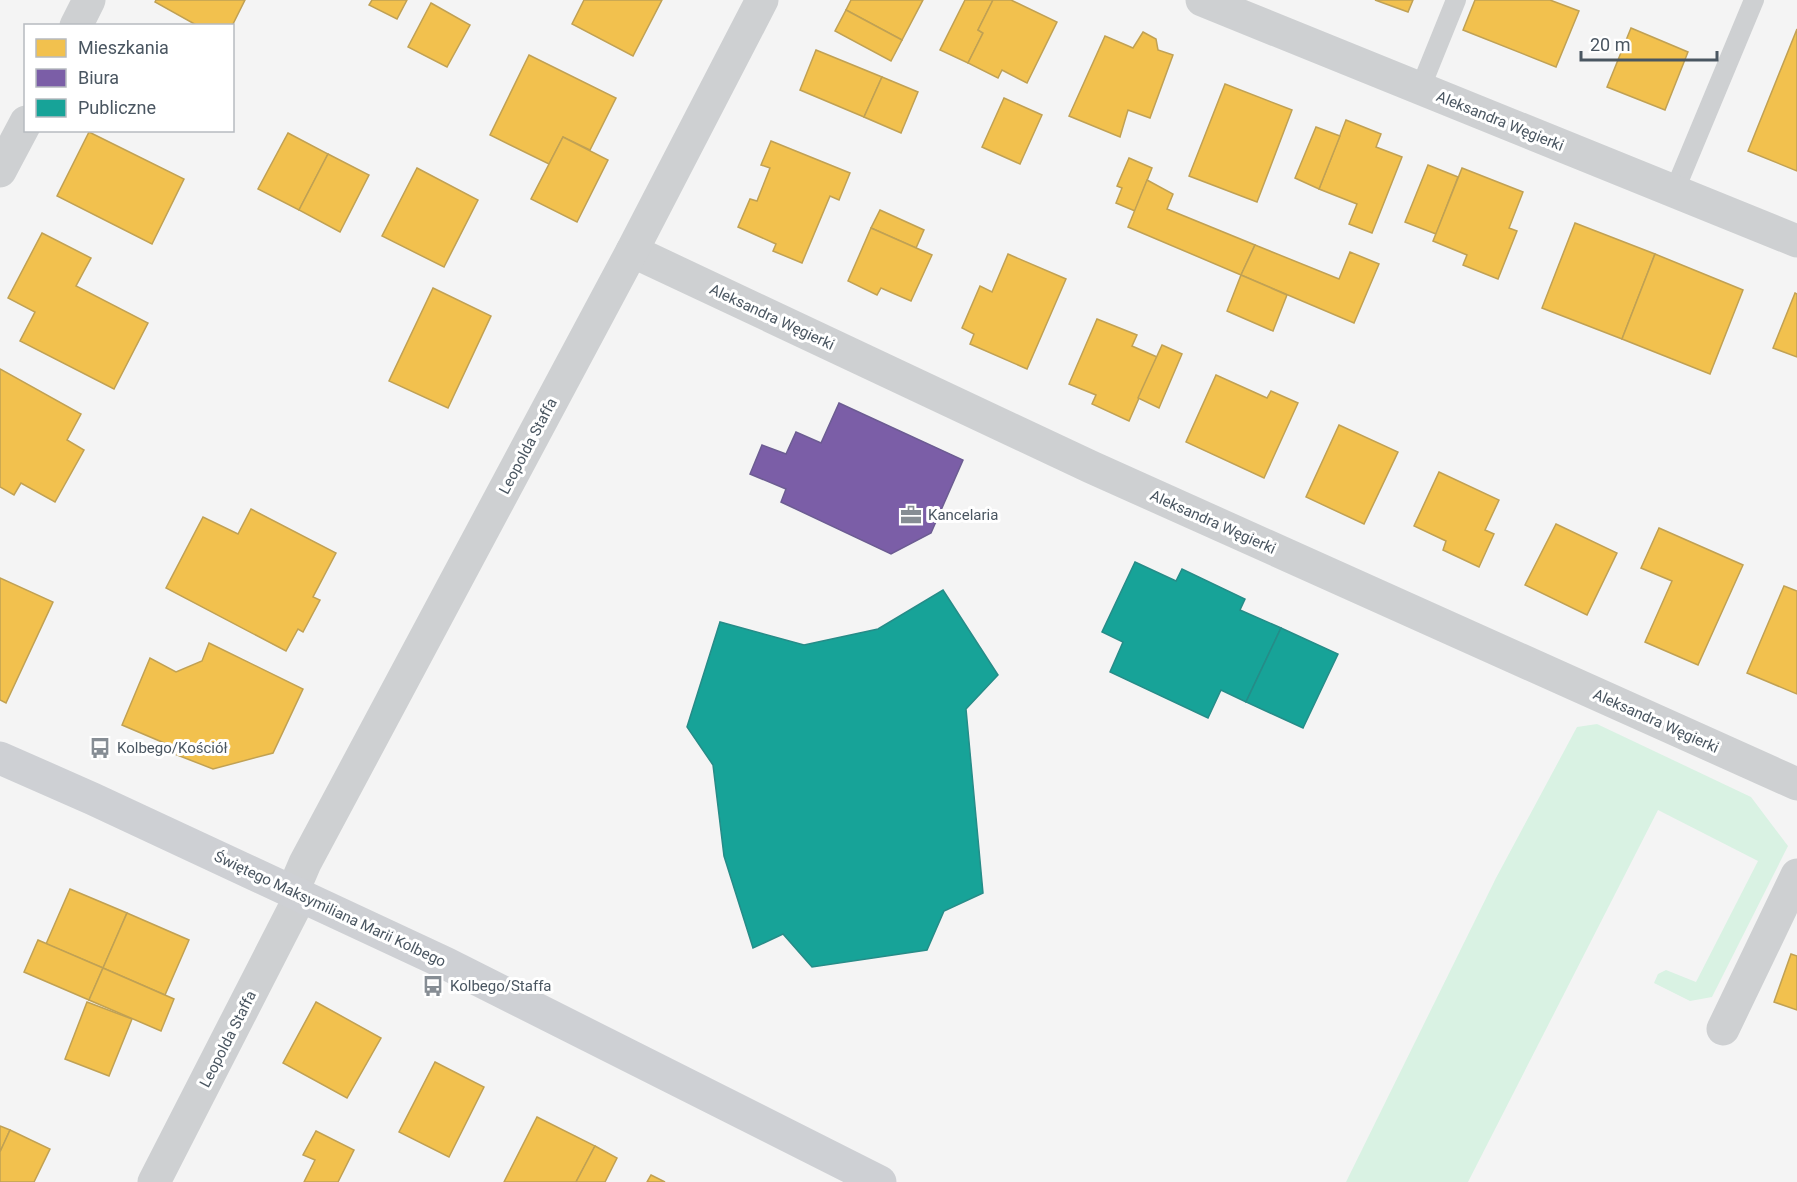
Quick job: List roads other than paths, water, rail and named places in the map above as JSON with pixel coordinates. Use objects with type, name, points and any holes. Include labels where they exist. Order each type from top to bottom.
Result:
[{"type":"street","points":[[77,24],[89,0]]},
{"type":"street","name":"Leopolda Staffa","points":[[154,1182],[297,893],[305,863],[632,251],[762,0]]},
{"type":"street","name":"Aleksandra Węgierki","points":[[1202,0],[1797,242]]},
{"type":"street","points":[[0,171],[24,126]]},
{"type":"street","name":"Aleksandra Węgierki","points":[[632,251],[1092,467],[1797,784]]},
{"type":"street","name":"Świętego Maksymiliana Marii Kolbego","points":[[0,758],[447,964],[880,1182]]},
{"type":"street","points":[[1723,1029],[1797,875]]},
{"type":"lane","points":[[1420,89],[1456,0]]},
{"type":"lane","points":[[1674,192],[1754,0]]},
{"type":"place","name":"Kancelaria","points":[[911,515]]},
{"type":"place","name":"Kolbego/Kościół","points":[[100,748]]},
{"type":"place","name":"Kolbego/Staffa","points":[[433,986]]}]
